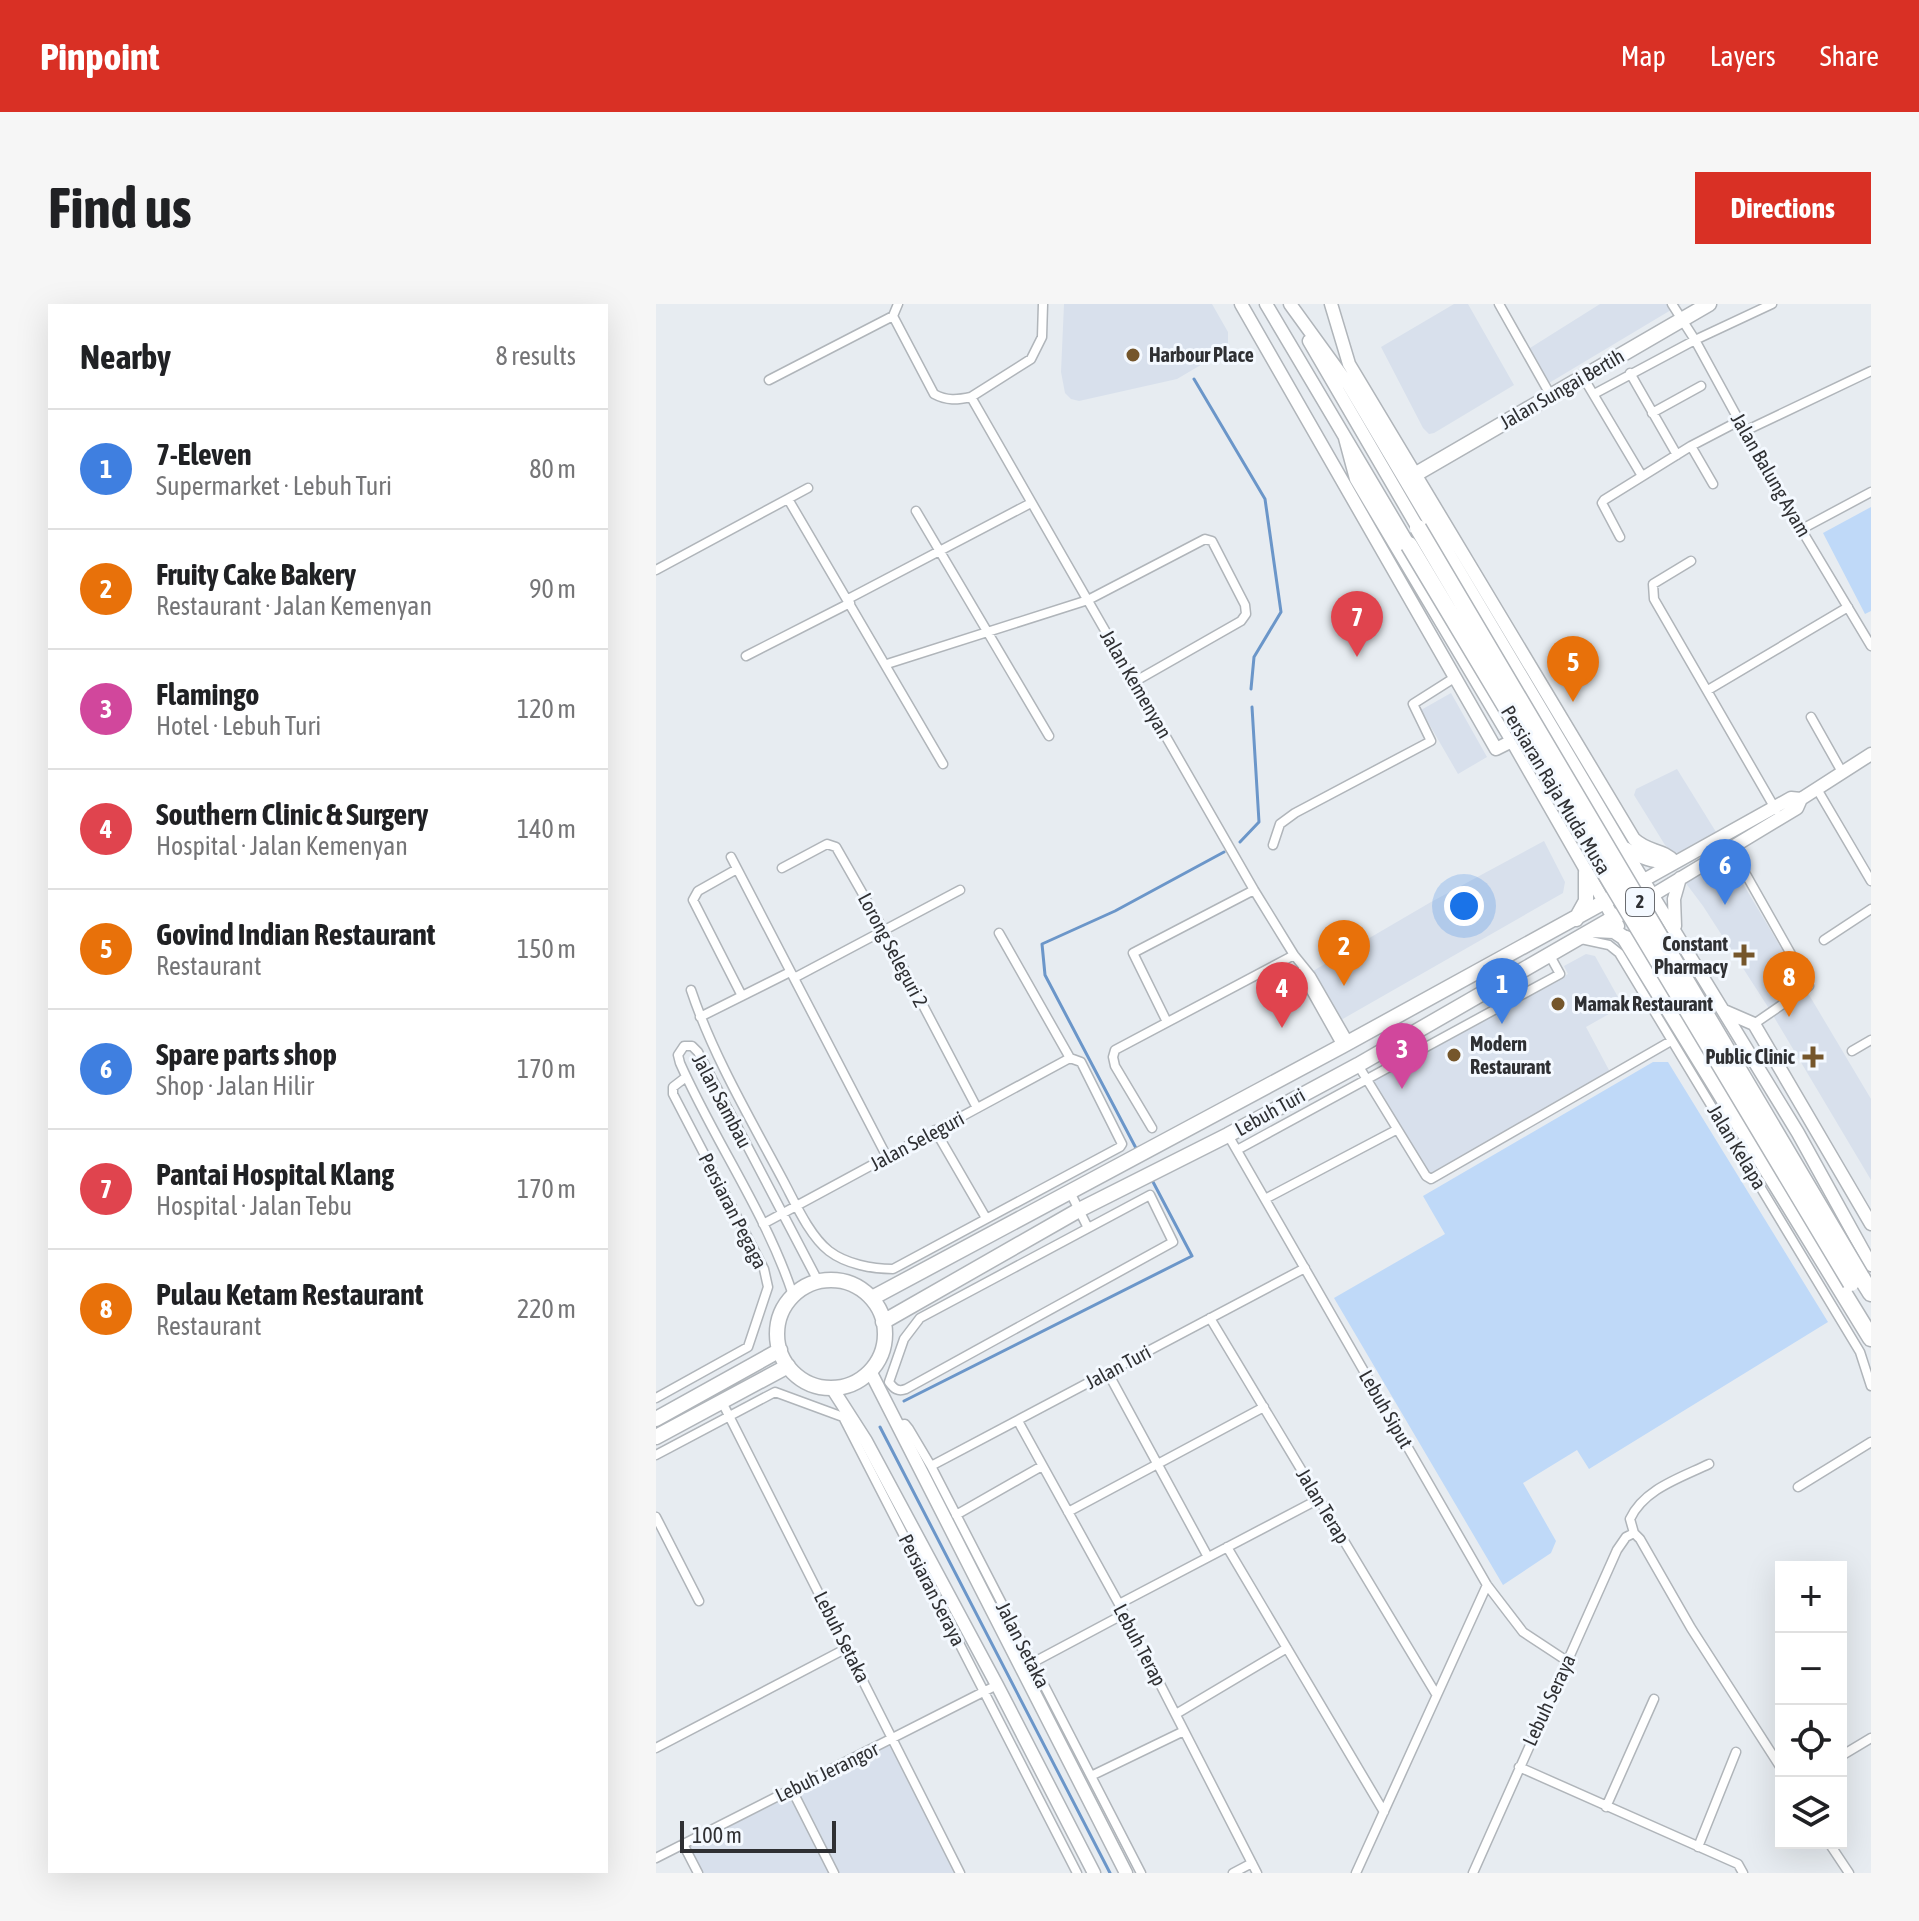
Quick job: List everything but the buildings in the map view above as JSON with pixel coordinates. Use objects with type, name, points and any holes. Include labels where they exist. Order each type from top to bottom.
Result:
[{"type":"highway","name":"Persiaran Raja Muda Musa","points":[[1418,528],[1871,1293]]},
{"type":"highway","name":"Persiaran Raja Muda Musa","points":[[1409,545],[1861,1275],[1871,1317]]},
{"type":"highway","points":[[1626,939],[1650,991],[1871,1338]]},
{"type":"main road","points":[[1241,304],[1496,749],[1512,741]]},
{"type":"main road","name":"Persiaran Raja Muda Musa","points":[[1266,304],[1409,545]]},
{"type":"main road","points":[[1288,304],[1348,384],[1623,847],[1798,1133],[1861,1275]]},
{"type":"main road","name":"Persiaran Raja Muda Musa","points":[[1288,304],[1418,528]]},
{"type":"main road","points":[[1331,304],[1349,364],[1634,839],[1644,848],[1666,853],[1675,862]]},
{"type":"main road","name":"Jalan Sungai Bertih","points":[[1416,474],[1709,304]]},
{"type":"main road","points":[[1345,438],[1356,479],[1626,939]]},
{"type":"main road","points":[[1410,601],[1428,600]]},
{"type":"main road","points":[[1510,633],[1533,694]]},
{"type":"main road","points":[[1653,895],[1731,848],[1777,813],[1791,798],[1799,803],[1871,754]]},
{"type":"main road","points":[[1644,880],[1777,813]]},
{"type":"main road","points":[[1574,848],[1598,864],[1612,861],[1616,853],[1610,825]]},
{"type":"main road","points":[[1623,847],[1655,863],[1675,862]]},
{"type":"main road","points":[[1576,919],[1586,901],[1586,872]]},
{"type":"main road","points":[[1676,932],[1674,899],[1680,878]]},
{"type":"main road","name":"Lebuh Turi","points":[[872,1298],[1644,880]]},
{"type":"main road","name":"Lebuh Turi","points":[[883,1322],[1079,1210],[1358,1065],[1653,895]]},
{"type":"main road","points":[[1590,930],[1614,931],[1626,939]]},
{"type":"main road","points":[[1650,991],[1656,960],[1668,954],[1682,955],[1699,969]]},
{"type":"main road","points":[[1724,1011],[1754,1024],[1871,1224]]},
{"type":"main road","points":[[1314,1088],[1338,1068],[1345,1057],[1346,1044]]},
{"type":"main road","points":[[1798,1133],[1812,1123]]},
{"type":"main road","points":[[818,1281],[847,1282],[861,1289],[872,1298],[883,1322],[884,1339],[880,1356],[870,1371],[859,1380],[832,1388],[815,1386],[800,1378],[788,1366],[780,1350],[778,1321],[784,1307],[804,1286],[818,1281]]},
{"type":"main road","points":[[656,1419],[780,1350]]},
{"type":"main road","points":[[656,1437],[788,1366]]},
{"type":"main road","points":[[870,1371],[1126,1873]]},
{"type":"main road","name":"Persiaran Seraya","points":[[832,1388],[866,1441],[1094,1873]]},
{"type":"street","points":[[769,380],[893,316],[898,304]]},
{"type":"street","points":[[893,316],[934,394],[944,400],[971,397],[1031,359],[1042,337],[1043,304]]},
{"type":"street","name":"Jalan Balung Ayam","points":[[1672,304],[1871,646]]},
{"type":"street","points":[[1594,394],[1695,340],[1772,304]]},
{"type":"street","points":[[1503,306],[1551,396]]},
{"type":"street","points":[[1745,431],[1871,371]]},
{"type":"street","points":[[1630,373],[1677,455]]},
{"type":"street","points":[[1583,377],[1642,476]]},
{"type":"street","points":[[1652,413],[1701,386]]},
{"type":"street","name":"Jalan Kemenyan","points":[[971,397],[1254,890],[1294,955],[1311,976],[1346,1044]]},
{"type":"street","points":[[1620,537],[1602,503],[1691,446],[1739,421]]},
{"type":"street","points":[[1691,446],[1713,484]]},
{"type":"street","points":[[656,570],[808,488]]},
{"type":"street","points":[[1802,529],[1871,492]]},
{"type":"street","points":[[788,499],[943,764]]},
{"type":"street","points":[[746,656],[1031,503]]},
{"type":"street","points":[[916,511],[1049,736]]},
{"type":"street","points":[[887,664],[1088,600],[1205,539],[1212,541],[1232,577],[1246,614],[1241,621],[1134,682]]},
{"type":"street","points":[[1691,561],[1659,579],[1653,584],[1652,592],[1777,813]]},
{"type":"street","points":[[1708,690],[1848,607]]},
{"type":"street","points":[[1859,626],[1871,620]]},
{"type":"street","points":[[1273,845],[1280,824],[1295,813],[1431,741],[1413,704],[1454,678]]},
{"type":"street","points":[[1811,717],[1842,772]]},
{"type":"street","points":[[1817,789],[1871,881]]},
{"type":"street","name":"Lorong Seleguri 2","points":[[782,868],[823,846],[834,845],[884,931],[977,1108]]},
{"type":"street","points":[[1731,848],[1809,986],[1754,1024]]},
{"type":"street","points":[[731,857],[887,1157]]},
{"type":"street","points":[[737,869],[698,891],[693,900],[742,996]]},
{"type":"street","points":[[700,1017],[884,931],[960,890]]},
{"type":"street","points":[[1167,1022],[1133,953],[1254,890]]},
{"type":"street","points":[[1824,940],[1871,909]]},
{"type":"street","points":[[691,990],[700,1017],[797,1205],[827,1249],[841,1258],[876,1269],[893,1269],[1120,1147],[1121,1140],[1081,1062],[1070,1058],[999,933]]},
{"type":"street","name":"Jalan Kelapa","points":[[1575,939],[1609,945],[1650,991],[1671,1041],[1715,1096],[1860,1352],[1871,1386]]},
{"type":"street","points":[[1237,1150],[1560,974],[1549,954]]},
{"type":"street","points":[[1152,1128],[1115,1066],[1115,1050],[1294,955]]},
{"type":"street","points":[[1852,1051],[1871,1040]]},
{"type":"street","points":[[1358,1065],[1396,1130],[1431,1179],[1671,1041]]},
{"type":"street","name":"Jalan Sambau","points":[[793,1295],[763,1224],[686,1077],[678,1055],[680,1049],[692,1046],[818,1281]]},
{"type":"street","name":"Jalan Seleguri","points":[[763,1224],[1070,1058]]},
{"type":"street","name":"Persiaran Pegaga","points":[[656,1398],[748,1347],[768,1287],[764,1269],[673,1094],[673,1087],[686,1077]]},
{"type":"street","points":[[935,1130],[986,1218]]},
{"type":"street","points":[[1265,1199],[1396,1130]]},
{"type":"street","name":"Lebuh Siput","points":[[1228,1135],[1487,1585],[1523,1632],[1567,1661]]},
{"type":"street","points":[[1070,1192],[1088,1228]]},
{"type":"street","points":[[1150,1195],[1174,1242],[906,1389],[900,1391],[889,1382],[904,1339],[920,1318],[1088,1228],[1150,1195]]},
{"type":"street","name":"Jalan Turi","points":[[931,1466],[1305,1268]]},
{"type":"street","name":"Jalan Terap","points":[[1210,1318],[1436,1694]]},
{"type":"street","points":[[1108,1373],[1208,1557]]},
{"type":"street","name":"Persiaran Seraya","points":[[656,1455],[775,1392],[843,1417],[1077,1873]]},
{"type":"street","name":"Lebuh Setaka","points":[[722,1402],[960,1873]]},
{"type":"street","points":[[1068,1512],[1264,1407]]},
{"type":"street","name":"Lebuh Terap","points":[[1018,1421],[1119,1604],[1257,1873]]},
{"type":"street","name":"Jalan Setaka","points":[[898,1425],[905,1424],[931,1466],[1141,1873]]},
{"type":"street","points":[[1798,1487],[1871,1442]]},
{"type":"street","points":[[1709,1464],[1651,1492],[1635,1508],[1630,1519],[1634,1533],[1691,1628],[1775,1759]]},
{"type":"street","points":[[956,1515],[1042,1466]]},
{"type":"street","points":[[1119,1604],[1319,1499]]},
{"type":"street","points":[[656,1517],[699,1601]]},
{"type":"street","name":"Lebuh Seraya","points":[[1477,1872],[1519,1767],[1617,1550],[1626,1537],[1634,1533]]},
{"type":"street","points":[[1227,1547],[1384,1812]]},
{"type":"street","points":[[1356,1873],[1487,1585]]},
{"type":"street","points":[[1032,1663],[1124,1614]]},
{"type":"street","points":[[656,1735],[659,1746],[847,1648]]},
{"type":"street","points":[[1176,1714],[1287,1648]]},
{"type":"street","name":"Lebuh Jerangor","points":[[656,1858],[894,1740],[997,1685]]},
{"type":"street","points":[[1606,1807],[1654,1699]]},
{"type":"street","points":[[1091,1776],[1184,1731]]},
{"type":"street","points":[[1847,1752],[1871,1738]]},
{"type":"street","points":[[1698,1847],[1736,1752]]},
{"type":"street","points":[[1519,1767],[1738,1864],[1743,1871]]},
{"type":"street","points":[[792,1790],[834,1873]]},
{"type":"street","points":[[683,1844],[698,1873]]},
{"type":"street","points":[[1833,1849],[1849,1873]]},
{"type":"street","points":[[1233,1873],[1252,1863]]},
{"type":"shaded area","name":"Harbour Place","points":[[1064,304],[1212,304],[1228,332],[1228,349],[1177,379],[1079,401],[1071,399],[1065,393],[1061,372]]},
{"type":"shaded area","points":[[1454,304],[1468,304],[1514,385],[1429,434],[1381,347]]},
{"type":"shaded area","points":[[1600,304],[1681,304],[1549,383],[1530,348]]},
{"type":"shaded area","points":[[1871,507],[1871,611],[1865,614],[1823,533]]},
{"type":"shaded area","points":[[1451,693],[1487,757],[1458,774],[1421,710]]},
{"type":"shaded area","points":[[1677,769],[1716,832],[1676,855],[1665,845],[1634,795],[1636,789]]},
{"type":"shaded area","points":[[1544,841],[1565,882],[1563,893],[1341,1020],[1313,971]]},
{"type":"shaded area","points":[[1727,857],[1871,1099],[1871,1180],[1768,1007],[1685,882]]},
{"type":"shaded area","points":[[1586,954],[1595,956],[1623,1006],[1586,1027],[1610,1072],[1434,1174],[1428,1172],[1372,1082],[1568,974],[1564,966]]},
{"type":"shaded area","points":[[1653,1062],[1668,1062],[1828,1322],[1589,1469],[1577,1450],[1523,1483],[1556,1541],[1551,1553],[1503,1585],[1334,1298],[1445,1234],[1423,1196]]},
{"type":"shaded area","points":[[892,1744],[956,1873],[703,1873],[689,1847]]},
{"type":"waterway","points":[[1194,379],[1265,499],[1281,612],[1254,657],[1251,689]]},
{"type":"waterway","points":[[1240,842],[1259,822],[1252,707]]},
{"type":"waterway","points":[[1138,1152],[1045,975],[1042,944],[1115,911],[1224,852]]},
{"type":"waterway","points":[[904,1401],[1192,1256],[1152,1180]]},
{"type":"waterway","points":[[880,1427],[1110,1873]]},
{"type":"place","name":"Harbour Place","points":[[1133,355]]},
{"type":"place","name":"Pantai Hospital Klang","points":[[1357,657]]},
{"type":"place","name":"Govind Indian Restaurant","points":[[1573,702]]},
{"type":"place","name":"Spare parts shop","points":[[1725,905]]},
{"type":"place","name":"Constant Pharmacy","points":[[1744,955]]},
{"type":"place","name":"Fruity Cake Bakery","points":[[1344,986]]},
{"type":"place","name":"Mamak Restaurant","points":[[1558,1004]]},
{"type":"place","name":"Pulau Ketam Restaurant","points":[[1789,1017]]},
{"type":"place","name":"7-Eleven","points":[[1502,1024]]},
{"type":"place","name":"Southern Clinic & Surgery","points":[[1282,1028]]},
{"type":"place","name":"Modern Restaurant","points":[[1454,1055]]},
{"type":"place","name":"Public Clinic","points":[[1813,1057]]},
{"type":"place","name":"Flamingo","points":[[1402,1089]]}]
